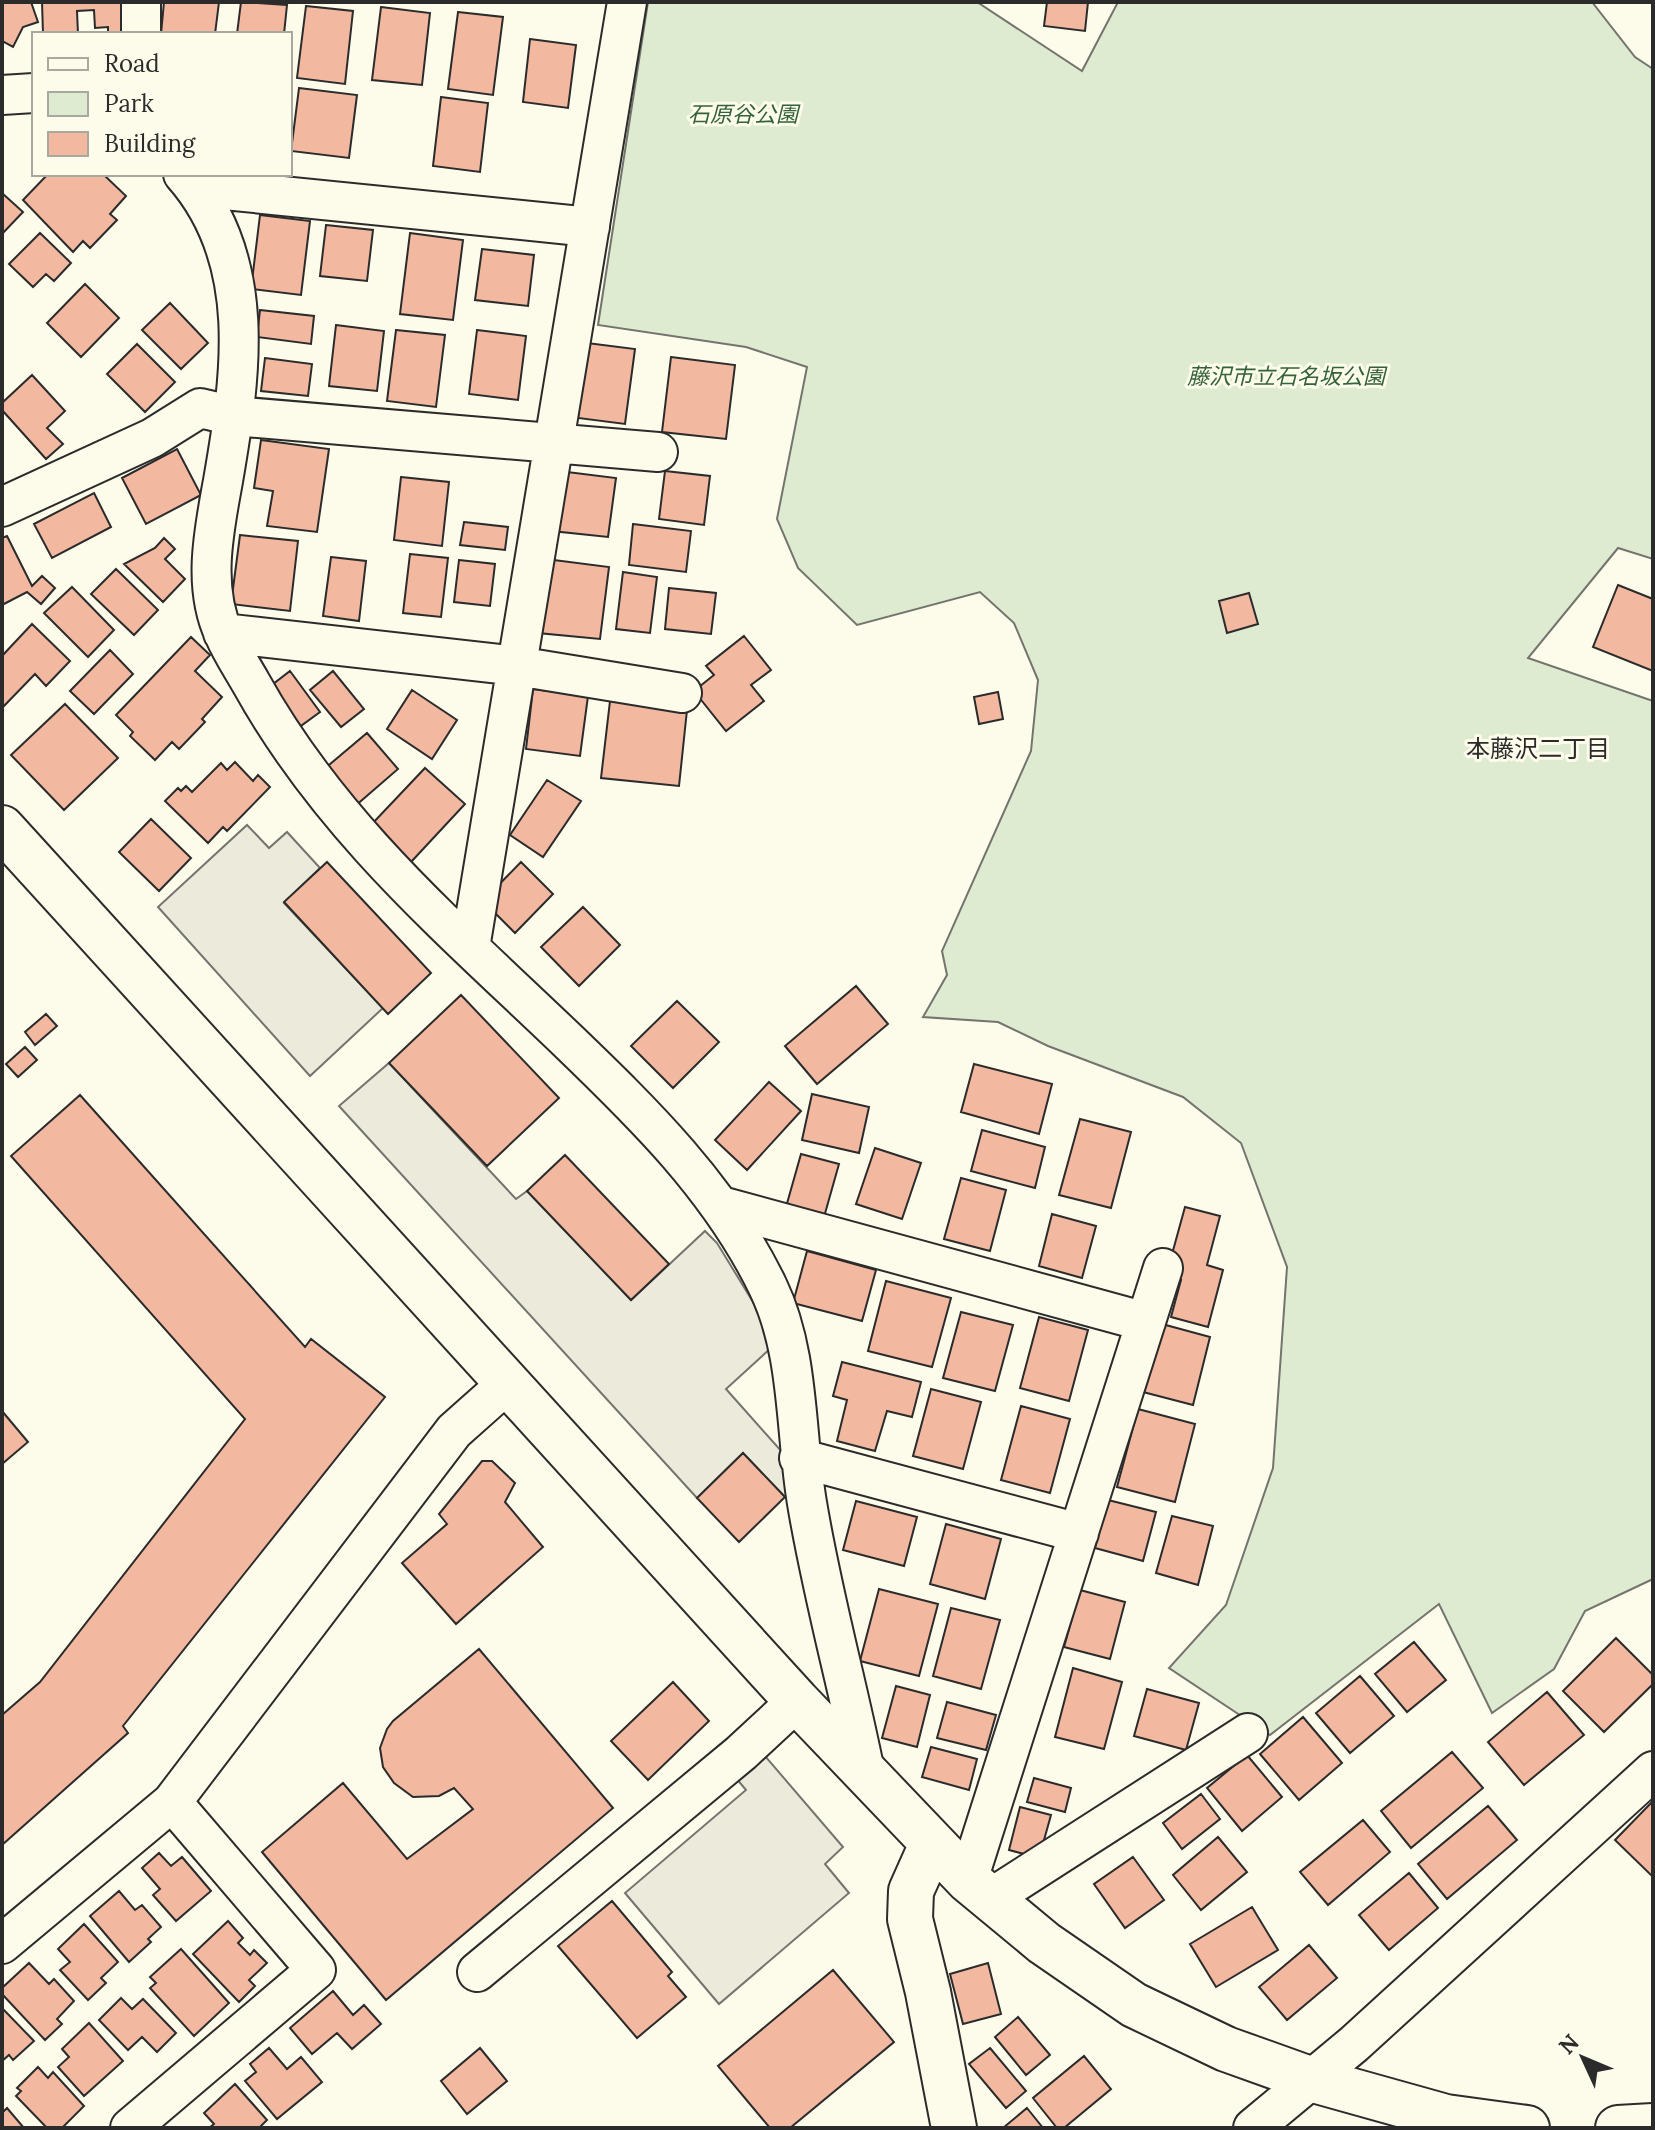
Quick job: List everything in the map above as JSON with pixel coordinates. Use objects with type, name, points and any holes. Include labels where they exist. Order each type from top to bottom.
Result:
[{"type":"street","points":[[141,2],[141,32]]},
{"type":"street","points":[[470,948],[627,2]]},
{"type":"street","points":[[2,95],[32,93]]},
{"type":"street","points":[[189,180],[590,227]]},
{"type":"street","points":[[189,180],[228,248],[240,316],[234,416],[215,522],[211,569],[215,608],[223,633],[271,719],[326,797],[392,874],[643,1113],[721,1206],[769,1289],[786,1340],[799,1458],[819,1578],[865,1772]]},
{"type":"street","points":[[2,507],[152,438],[200,408],[234,416],[658,452]]},
{"type":"street","points":[[223,633],[517,666],[682,693]]},
{"type":"street","points":[[2,828],[797,1701],[932,1844],[979,1889],[1044,1943],[1134,2005],[1226,2049],[1310,2079],[1446,2117],[1527,2128]]},
{"type":"street","points":[[721,1206],[1146,1322]]},
{"type":"street","points":[[979,1889],[1079,1533],[1163,1268]]},
{"type":"street","points":[[2,1944],[172,1802],[454,1431],[508,1383]]},
{"type":"street","points":[[799,1458],[1079,1533]]},
{"type":"street","points":[[477,1972],[741,1753],[797,1701]]},
{"type":"street","points":[[979,1889],[1248,1733]]},
{"type":"street","points":[[1253,2128],[1354,2044],[1653,1771]]},
{"type":"street","points":[[130,2128],[316,1970],[172,1802]]},
{"type":"street","points":[[932,1844],[911,1891],[910,1919],[928,1992],[954,2128]]},
{"type":"street","points":[[1618,2128],[1653,2126]]},
{"type":"green space","name":"藤沢市立石名坂公園","points":[[648,2],[977,2],[1082,71],[1118,2],[1592,2],[1635,57],[1653,69],[1653,559],[1618,548],[1528,658],[1653,701],[1653,1579],[1585,1611],[1554,1669],[1492,1713],[1439,1604],[1270,1735],[1169,1668],[1226,1605],[1273,1468],[1287,1267],[1241,1143],[1183,1097],[1048,1046],[998,1022],[923,1017],[947,975],[942,951],[1031,751],[1038,680],[1014,623],[980,592],[857,625],[798,568],[777,519],[807,367],[746,347],[598,325]]},
{"type":"shaded area","points":[[247,825],[269,848],[287,832],[320,868],[284,903],[383,1008],[310,1076],[158,907]]},
{"type":"shaded area","points":[[389,1063],[516,1199],[527,1191],[631,1300],[705,1231],[717,1243],[753,1302],[772,1347],[726,1389],[791,1462],[794,1488],[785,1497],[743,1453],[697,1498],[339,1106]]},
{"type":"shaded area","points":[[759,1749],[843,1847],[825,1864],[849,1893],[719,2004],[625,1893],[746,1790],[731,1772]]},
{"type":"building","points":[[2,2],[31,2],[38,22],[23,27],[13,47],[2,41]]},
{"type":"building","points":[[42,2],[127,2],[128,32],[108,32],[108,27],[95,28],[94,10],[77,11],[78,32],[43,32]]},
{"type":"building","points":[[164,2],[219,2],[215,32],[161,32]]},
{"type":"building","points":[[241,2],[287,5],[284,32],[237,32]]},
{"type":"building","points":[[1047,2],[1088,2],[1085,31],[1044,26]]},
{"type":"building","points":[[306,6],[353,11],[345,84],[297,78]]},
{"type":"building","points":[[381,7],[430,13],[422,85],[372,80]]},
{"type":"building","points":[[458,12],[503,17],[493,95],[448,89]]},
{"type":"building","points":[[530,39],[576,45],[568,108],[523,102]]},
{"type":"building","points":[[299,88],[357,95],[349,158],[292,151]]},
{"type":"building","points":[[441,97],[488,103],[480,172],[433,166]]},
{"type":"building","points":[[46,176],[105,176],[126,196],[110,214],[117,220],[90,248],[83,241],[73,252],[23,200]]},
{"type":"building","points":[[2,193],[23,212],[2,234]]},
{"type":"building","points":[[260,215],[310,221],[301,295],[251,289]]},
{"type":"building","points":[[326,225],[373,230],[367,281],[320,276]]},
{"type":"building","points":[[40,233],[71,263],[54,281],[46,274],[33,287],[9,264]]},
{"type":"building","points":[[410,233],[463,240],[453,320],[400,314]]},
{"type":"building","points":[[482,249],[534,255],[528,306],[475,300]]},
{"type":"building","points":[[85,284],[119,318],[81,357],[47,323]]},
{"type":"building","points":[[170,303],[208,343],[181,369],[142,330]]},
{"type":"building","points":[[260,310],[314,316],[311,344],[257,337]]},
{"type":"building","points":[[336,325],[384,331],[377,391],[329,386]]},
{"type":"building","points":[[396,330],[445,335],[436,407],[387,401]]},
{"type":"building","points":[[477,330],[526,336],[518,400],[469,394]]},
{"type":"building","points":[[587,343],[635,349],[625,424],[578,418]]},
{"type":"building","points":[[137,344],[175,382],[145,412],[107,374]]},
{"type":"building","points":[[671,357],[735,365],[726,439],[662,432]]},
{"type":"building","points":[[265,358],[312,364],[308,396],[261,391]]},
{"type":"building","points":[[32,375],[65,411],[47,428],[63,444],[46,459],[2,410],[2,403]]},
{"type":"building","points":[[261,440],[329,449],[317,532],[267,526],[273,491],[254,488]]},
{"type":"building","points":[[177,449],[201,495],[146,524],[122,478]]},
{"type":"building","points":[[559,471],[616,478],[608,537],[552,531]]},
{"type":"building","points":[[665,471],[710,476],[704,525],[659,519]]},
{"type":"building","points":[[401,477],[449,482],[442,546],[394,540]]},
{"type":"building","points":[[94,493],[111,527],[52,558],[34,524]]},
{"type":"building","points":[[464,522],[508,527],[505,550],[460,545]]},
{"type":"building","points":[[633,524],[691,531],[686,572],[629,565]]},
{"type":"building","points":[[240,535],[298,541],[290,611],[231,604]]},
{"type":"building","points":[[7,536],[32,586],[42,576],[55,588],[41,604],[27,592],[2,605],[2,538]]},
{"type":"building","points":[[164,538],[175,549],[165,559],[185,579],[163,602],[124,564],[155,548]]},
{"type":"building","points":[[410,554],[448,558],[441,617],[403,613]]},
{"type":"building","points":[[331,557],[366,561],[359,621],[323,616]]},
{"type":"building","points":[[546,559],[609,567],[600,639],[538,633]]},
{"type":"building","points":[[459,560],[495,564],[490,606],[454,602]]},
{"type":"building","points":[[116,569],[158,610],[134,635],[91,594]]},
{"type":"building","points":[[623,572],[657,577],[650,633],[616,629]]},
{"type":"building","points":[[1618,585],[1653,599],[1653,671],[1593,647]]},
{"type":"building","points":[[72,587],[114,630],[88,657],[44,613]]},
{"type":"building","points":[[669,588],[716,593],[711,634],[665,629]]},
{"type":"building","points":[[1249,593],[1258,624],[1227,633],[1219,601]]},
{"type":"building","points":[[32,624],[70,661],[46,686],[35,674],[3,707],[2,656]]},
{"type":"building","points":[[744,636],[771,670],[751,685],[764,701],[726,731],[694,691],[714,675],[706,666]]},
{"type":"building","points":[[191,637],[210,655],[195,671],[222,697],[202,719],[205,722],[179,749],[172,742],[155,760],[130,736],[133,732],[116,715]]},
{"type":"building","points":[[110,650],[133,674],[94,714],[70,691]]},
{"type":"building","points":[[290,671],[320,712],[298,728],[268,688]]},
{"type":"building","points":[[333,671],[364,709],[341,727],[310,690]]},
{"type":"building","points":[[533,689],[588,696],[580,756],[526,749]]},
{"type":"building","points":[[412,690],[457,720],[432,759],[387,729]]},
{"type":"building","points":[[998,692],[1003,719],[979,724],[974,697]]},
{"type":"building","points":[[610,701],[687,710],[679,786],[601,778]]},
{"type":"building","points":[[65,704],[118,758],[64,810],[11,755]]},
{"type":"building","points":[[367,733],[398,769],[354,807],[323,770]]},
{"type":"building","points":[[235,762],[253,781],[258,775],[270,787],[227,831],[223,827],[208,843],[165,801],[178,788],[181,791],[186,786],[192,792],[221,763],[227,770]]},
{"type":"building","points":[[425,768],[465,804],[411,862],[371,825]]},
{"type":"building","points":[[547,780],[581,801],[543,857],[510,835]]},
{"type":"building","points":[[151,819],[191,858],[159,891],[119,852]]},
{"type":"building","points":[[327,862],[431,973],[388,1014],[284,902]]},
{"type":"building","points":[[521,862],[553,894],[515,933],[483,901]]},
{"type":"building","points":[[583,907],[620,945],[579,986],[541,947]]},
{"type":"building","points":[[856,986],[888,1024],[817,1084],[785,1046]]},
{"type":"building","points":[[461,995],[559,1098],[487,1166],[389,1063]]},
{"type":"building","points":[[677,1001],[719,1042],[673,1088],[631,1046]]},
{"type":"building","points":[[46,1014],[57,1026],[35,1045],[25,1032]]},
{"type":"building","points":[[25,1047],[37,1060],[18,1077],[6,1064]]},
{"type":"building","points":[[974,1064],[1052,1084],[1039,1134],[961,1112]]},
{"type":"building","points":[[769,1082],[801,1111],[747,1170],[715,1140]]},
{"type":"building","points":[[812,1094],[869,1107],[859,1153],[802,1140]]},
{"type":"building","points":[[80,1095],[305,1347],[311,1339],[385,1397],[123,1726],[128,1733],[2,1845],[2,1715],[40,1682],[245,1419],[11,1156]]},
{"type":"building","points":[[1080,1119],[1131,1132],[1111,1208],[1059,1195]]},
{"type":"building","points":[[982,1130],[1045,1147],[1035,1188],[971,1171]]},
{"type":"building","points":[[875,1148],[921,1163],[902,1219],[856,1204]]},
{"type":"building","points":[[801,1154],[839,1164],[824,1217],[786,1207]]},
{"type":"building","points":[[565,1155],[669,1264],[631,1300],[527,1191]]},
{"type":"building","points":[[961,1178],[1006,1190],[990,1251],[944,1239]]},
{"type":"building","points":[[1185,1207],[1220,1216],[1207,1265],[1223,1270],[1208,1327],[1171,1317],[1181,1280],[1166,1276]]},
{"type":"building","points":[[1052,1214],[1096,1226],[1082,1278],[1039,1266]]},
{"type":"building","points":[[807,1251],[876,1270],[862,1321],[793,1303]]},
{"type":"building","points":[[886,1281],[951,1298],[932,1367],[868,1351]]},
{"type":"building","points":[[961,1312],[1013,1325],[995,1391],[943,1378]]},
{"type":"building","points":[[1039,1317],[1088,1330],[1069,1401],[1020,1388]]},
{"type":"building","points":[[1162,1324],[1210,1337],[1193,1405],[1143,1392]]},
{"type":"building","points":[[842,1362],[921,1382],[912,1417],[887,1411],[875,1451],[837,1441],[847,1400],[833,1396]]},
{"type":"building","points":[[931,1389],[981,1402],[963,1469],[913,1456]]},
{"type":"building","points":[[1021,1406],[1070,1419],[1050,1493],[1001,1480]]},
{"type":"building","points":[[1138,1409],[1195,1424],[1175,1502],[1117,1487]]},
{"type":"building","points":[[2,1411],[28,1442],[2,1464]]},
{"type":"building","points":[[743,1453],[785,1497],[739,1542],[697,1498]]},
{"type":"building","points":[[482,1461],[492,1461],[515,1483],[505,1502],[543,1547],[456,1624],[402,1563],[447,1524],[439,1514]]},
{"type":"building","points":[[1108,1500],[1156,1512],[1143,1561],[1095,1548]]},
{"type":"building","points":[[856,1501],[917,1517],[904,1566],[843,1550]]},
{"type":"building","points":[[1172,1516],[1213,1526],[1198,1585],[1156,1573]]},
{"type":"building","points":[[946,1524],[1001,1539],[985,1599],[930,1584]]},
{"type":"building","points":[[879,1589],[938,1604],[919,1676],[860,1661]]},
{"type":"building","points":[[1080,1590],[1125,1602],[1110,1659],[1064,1647]]},
{"type":"building","points":[[951,1608],[1000,1620],[981,1689],[933,1676]]},
{"type":"building","points":[[1616,1638],[1653,1675],[1653,1684],[1604,1732],[1563,1691]]},
{"type":"building","points":[[1414,1642],[1446,1680],[1407,1712],[1375,1674]]},
{"type":"building","points":[[479,1649],[613,1808],[386,2000],[262,1852],[343,1783],[407,1859],[473,1809],[454,1788],[439,1796],[413,1797],[394,1783],[383,1767],[380,1748],[393,1721]]},
{"type":"building","points":[[1073,1668],[1122,1682],[1104,1749],[1055,1737]]},
{"type":"building","points":[[1360,1676],[1394,1716],[1350,1753],[1316,1713]]},
{"type":"building","points":[[673,1682],[709,1721],[648,1780],[611,1741]]},
{"type":"building","points":[[896,1686],[930,1695],[917,1747],[882,1738]]},
{"type":"building","points":[[1147,1689],[1199,1703],[1186,1750],[1134,1736]]},
{"type":"building","points":[[1547,1692],[1584,1735],[1524,1785],[1488,1742]]},
{"type":"building","points":[[947,1702],[996,1715],[986,1750],[937,1738]]},
{"type":"building","points":[[1303,1717],[1342,1763],[1299,1800],[1260,1754]]},
{"type":"building","points":[[931,1747],[977,1759],[969,1790],[922,1777]]},
{"type":"building","points":[[1452,1752],[1483,1788],[1411,1848],[1381,1811]]},
{"type":"building","points":[[1247,1755],[1282,1797],[1242,1831],[1207,1788]]},
{"type":"building","points":[[1034,1778],[1071,1788],[1065,1812],[1027,1802]]},
{"type":"building","points":[[1201,1794],[1220,1819],[1182,1849],[1163,1823]]},
{"type":"building","points":[[1653,1801],[1653,1877],[1615,1840]]},
{"type":"building","points":[[1488,1806],[1517,1840],[1447,1899],[1418,1864]]},
{"type":"building","points":[[1020,1807],[1051,1815],[1039,1858],[1009,1850]]},
{"type":"building","points":[[1363,1820],[1390,1852],[1328,1905],[1300,1872]]},
{"type":"building","points":[[1218,1837],[1247,1872],[1201,1910],[1173,1875]]},
{"type":"building","points":[[159,1853],[171,1866],[182,1857],[211,1891],[176,1921],[153,1895],[160,1889],[142,1868]]},
{"type":"building","points":[[1133,1857],[1164,1900],[1125,1928],[1094,1884]]},
{"type":"building","points":[[1409,1873],[1438,1908],[1389,1950],[1359,1915]]},
{"type":"building","points":[[119,1891],[135,1910],[142,1905],[161,1927],[148,1939],[151,1942],[129,1962],[90,1916]]},
{"type":"building","points":[[612,1901],[672,1972],[668,1976],[686,1997],[637,2038],[558,1946]]},
{"type":"building","points":[[1252,1907],[1278,1950],[1216,1987],[1190,1944]]},
{"type":"building","points":[[228,1921],[243,1938],[238,1943],[250,1955],[254,1950],[267,1963],[249,1980],[255,1986],[239,2002],[193,1954]]},
{"type":"building","points":[[84,1924],[118,1962],[101,1978],[106,1983],[88,2000],[60,1970],[70,1962],[58,1949]]},
{"type":"building","points":[[1309,1945],[1337,1978],[1287,2020],[1259,1987]]},
{"type":"building","points":[[181,1949],[229,2003],[194,2036],[150,1988],[156,1983],[150,1977]]},
{"type":"building","points":[[29,1963],[49,1984],[54,1979],[74,2001],[57,2019],[62,2024],[45,2040],[2,1994],[2,1988]]},
{"type":"building","points":[[988,1963],[1001,2014],[963,2024],[950,1974]]},
{"type":"building","points":[[833,1970],[894,2042],[790,2128],[770,2128],[718,2066]]},
{"type":"building","points":[[333,1991],[353,2015],[364,2005],[381,2024],[352,2049],[337,2033],[312,2054],[290,2028]]},
{"type":"building","points":[[121,1998],[132,2009],[143,1999],[176,2033],[157,2052],[142,2037],[128,2050],[99,2020]]},
{"type":"building","points":[[2,2008],[34,2041],[13,2060],[9,2055],[2,2061]]},
{"type":"building","points":[[1018,2017],[1050,2055],[1026,2075],[995,2037]]},
{"type":"building","points":[[89,2023],[123,2061],[84,2096],[58,2067],[69,2057],[62,2049]]},
{"type":"building","points":[[269,2048],[287,2069],[301,2057],[322,2082],[277,2119],[245,2081],[256,2072],[250,2064]]},
{"type":"building","points":[[480,2048],[507,2081],[467,2114],[441,2081]]},
{"type":"building","points":[[990,2048],[1026,2091],[1006,2108],[969,2064]]},
{"type":"building","points":[[1084,2056],[1111,2089],[1064,2128],[1057,2128],[1033,2098]]},
{"type":"building","points":[[38,2067],[48,2078],[53,2072],[84,2106],[62,2128],[47,2128],[16,2096],[21,2091],[17,2088]]},
{"type":"building","points":[[235,2084],[267,2120],[259,2128],[209,2128],[214,2124],[204,2113]]},
{"type":"building","points":[[7,2108],[24,2128],[2,2128],[2,2113]]},
{"type":"building","points":[[1027,2108],[1043,2128],[1003,2128]]},
{"type":"district","name":"本藤沢二丁目","points":[[1538,749]]},
{"type":"park label","name":"石原谷公園","points":[[743,114]]}]
